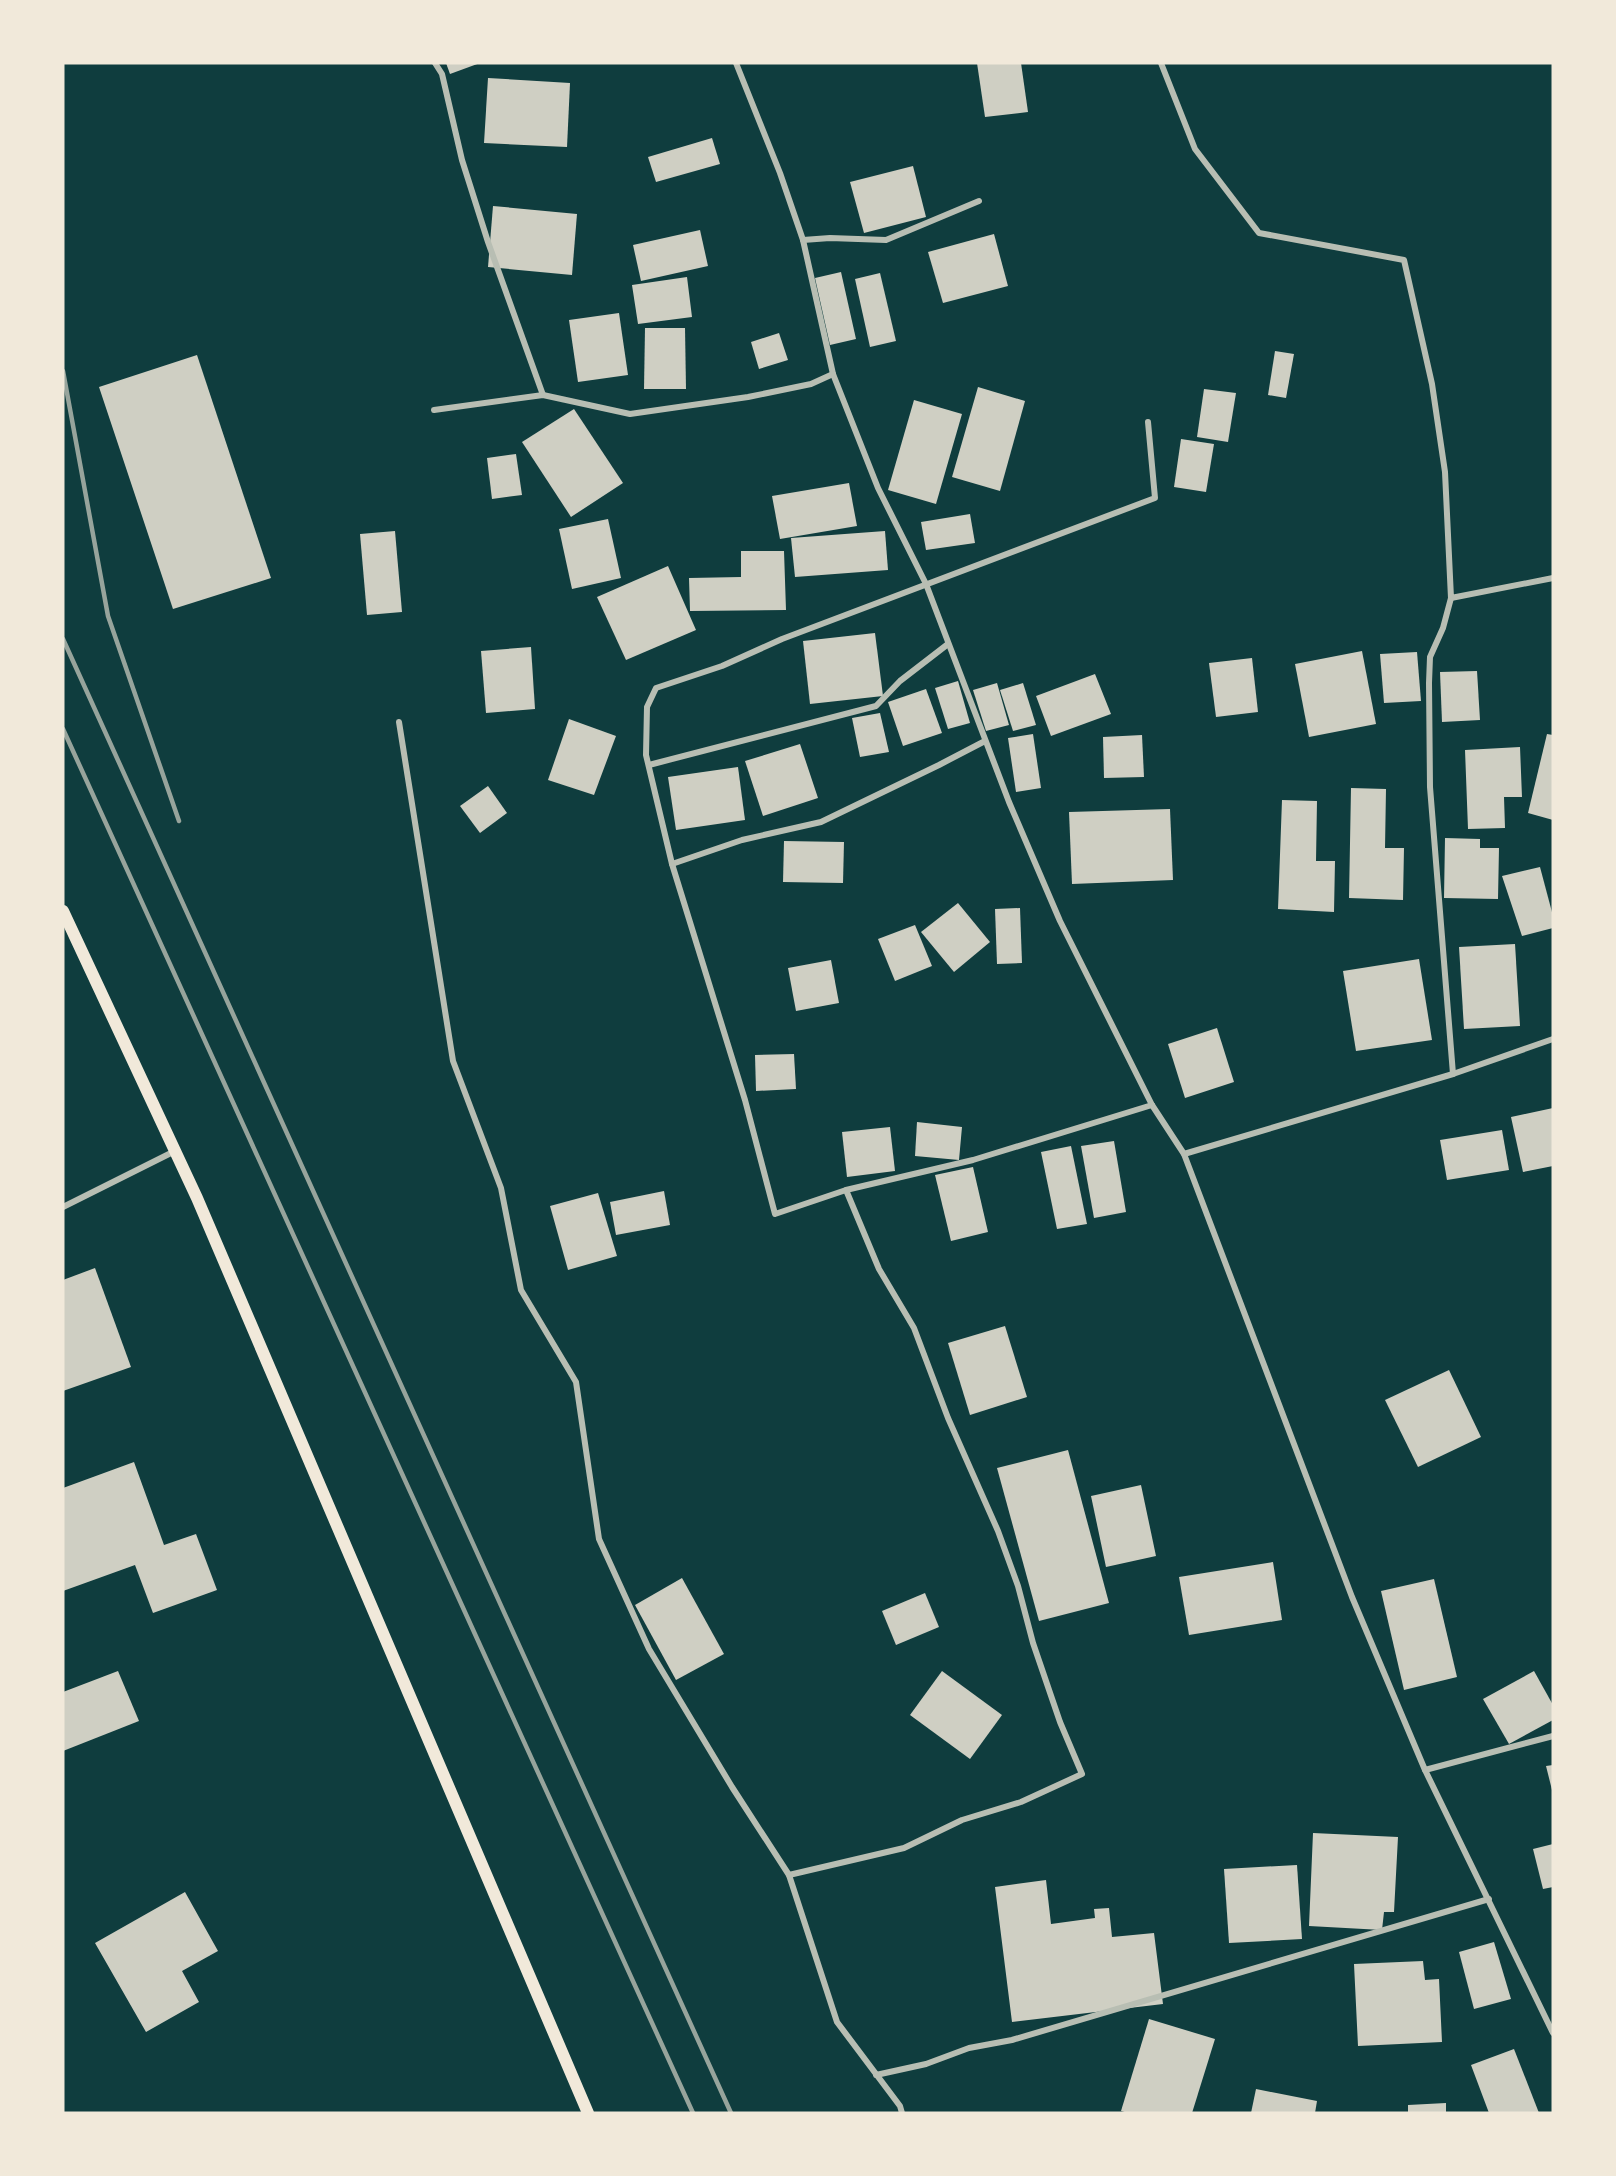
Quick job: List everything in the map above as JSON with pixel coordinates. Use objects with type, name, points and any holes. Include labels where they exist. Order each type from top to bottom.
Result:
[{"type":"main road","points":[[63,912],[202,1209],[588,2113]]},
{"type":"street","points":[[435,63],[442,74],[462,160],[488,242],[543,395]]},
{"type":"street","points":[[736,63],[780,173],[803,240],[833,374],[878,488],[926,584],[985,741],[1060,921],[1152,1105],[1184,1154],[1352,1597],[1425,1770],[1553,2033]]},
{"type":"street","points":[[1161,63],[1195,149],[1259,234],[1404,260],[1432,384],[1445,472],[1451,598],[1443,628],[1430,657],[1430,787],[1453,1074]]},
{"type":"street","points":[[803,240],[830,238],[886,240],[979,201]]},
{"type":"street","points":[[434,410],[543,395],[630,414],[748,397],[811,384],[833,374]]},
{"type":"street","points":[[1148,422],[1155,498],[782,639],[722,666],[657,688],[647,707],[646,755],[672,864],[745,1100],[775,1214],[846,1190],[974,1160],[1152,1105]]},
{"type":"street","points":[[1451,598],[1553,578]]},
{"type":"street","points":[[649,765],[876,706],[900,681],[948,644]]},
{"type":"street","points":[[399,722],[453,1061],[501,1188],[521,1290],[576,1382],[599,1539],[649,1648],[732,1787],[789,1875],[837,2022],[900,2106],[902,2113]]},
{"type":"street","points":[[672,864],[742,840],[821,822],[985,741]]},
{"type":"street","points":[[1184,1154],[1453,1074],[1553,1039]]},
{"type":"street","points":[[63,1207],[175,1150]]},
{"type":"street","points":[[789,1875],[904,1848],[962,1820],[1021,1802],[1082,1774],[1060,1722],[1033,1642],[1018,1586],[998,1531],[948,1418],[914,1328],[879,1269],[846,1190]]},
{"type":"street","points":[[1425,1770],[1553,1736]]},
{"type":"street","points":[[876,2075],[926,2064],[969,2048],[1012,2040],[1489,1899]]},
{"type":"building","points":[[446,63],[480,63],[450,74]]},
{"type":"building","points":[[977,63],[1021,63],[1028,112],[985,117]]},
{"type":"building","points":[[488,78],[570,83],[567,147],[484,143]]},
{"type":"building","points":[[712,138],[720,164],[656,182],[648,157]]},
{"type":"building","points":[[913,166],[926,217],[864,233],[850,182]]},
{"type":"building","points":[[493,206],[577,214],[572,275],[488,267]]},
{"type":"building","points":[[700,230],[708,266],[641,281],[633,245]]},
{"type":"building","points":[[994,234],[1008,286],[943,303],[928,252]]},
{"type":"building","points":[[841,272],[856,339],[830,345],[815,278]]},
{"type":"building","points":[[880,273],[896,341],[870,347],[855,279]]},
{"type":"building","points":[[687,277],[692,317],[638,324],[632,285]]},
{"type":"building","points":[[619,313],[628,375],[578,382],[569,320]]},
{"type":"building","points":[[645,328],[685,328],[686,389],[644,389]]},
{"type":"building","points":[[779,333],[788,360],[759,369],[751,342]]},
{"type":"building","points":[[1275,351],[1294,354],[1286,398],[1268,395]]},
{"type":"building","points":[[197,355],[271,578],[173,609],[99,387]]},
{"type":"building","points":[[978,387],[1025,401],[1000,491],[952,477]]},
{"type":"building","points":[[1204,389],[1236,393],[1228,442],[1197,437]]},
{"type":"building","points":[[914,400],[962,414],[936,504],[888,490]]},
{"type":"building","points":[[574,409],[623,483],[571,517],[522,442]]},
{"type":"building","points":[[1181,439],[1214,444],[1206,492],[1174,487]]},
{"type":"building","points":[[516,454],[522,495],[492,499],[487,458]]},
{"type":"building","points":[[849,483],[857,526],[780,539],[772,496]]},
{"type":"building","points":[[970,514],[975,543],[926,550],[921,522]]},
{"type":"building","points":[[608,519],[621,578],[572,589],[559,529]]},
{"type":"building","points":[[395,531],[402,612],[367,615],[360,534]]},
{"type":"building","points":[[885,531],[888,570],[795,577],[791,538]]},
{"type":"building","points":[[741,551],[784,551],[786,610],[690,611],[689,578],[741,577]]},
{"type":"building","points":[[668,566],[696,630],[626,660],[597,597]]},
{"type":"building","points":[[875,633],[883,696],[810,704],[803,641]]},
{"type":"building","points":[[531,647],[535,709],[486,713],[481,651]]},
{"type":"building","points":[[1362,651],[1376,724],[1309,737],[1295,664]]},
{"type":"building","points":[[1417,652],[1421,701],[1384,703],[1380,654]]},
{"type":"building","points":[[1252,658],[1258,712],[1216,717],[1209,663]]},
{"type":"building","points":[[1477,671],[1480,720],[1442,722],[1440,672]]},
{"type":"building","points":[[1095,674],[1111,714],[1051,736],[1036,696]]},
{"type":"building","points":[[958,681],[970,723],[948,729],[935,688]]},
{"type":"building","points":[[997,683],[1009,725],[986,731],[973,690]]},
{"type":"building","points":[[1023,683],[1036,725],[1013,731],[1000,690]]},
{"type":"building","points":[[926,689],[942,733],[903,746],[888,702]]},
{"type":"building","points":[[880,713],[889,752],[860,757],[852,718]]},
{"type":"building","points":[[569,719],[616,736],[594,795],[548,780]]},
{"type":"building","points":[[1033,734],[1041,788],[1016,792],[1008,738]]},
{"type":"building","points":[[1547,734],[1553,735],[1553,820],[1528,813]]},
{"type":"building","points":[[1142,735],[1144,777],[1104,778],[1103,737]]},
{"type":"building","points":[[800,744],[818,798],[763,816],[745,761]]},
{"type":"building","points":[[1520,747],[1522,797],[1504,797],[1505,828],[1468,829],[1465,750]]},
{"type":"building","points":[[738,767],[745,820],[676,830],[668,777]]},
{"type":"building","points":[[488,786],[507,813],[480,833],[460,806]]},
{"type":"building","points":[[1351,788],[1386,789],[1385,848],[1404,848],[1403,900],[1349,898]]},
{"type":"building","points":[[1282,800],[1317,801],[1316,861],[1335,861],[1334,912],[1278,909]]},
{"type":"building","points":[[1170,809],[1173,880],[1072,884],[1069,812]]},
{"type":"building","points":[[1445,838],[1480,839],[1480,848],[1499,848],[1498,899],[1444,898]]},
{"type":"building","points":[[784,841],[844,842],[843,883],[783,882]]},
{"type":"building","points":[[1540,867],[1553,916],[1553,928],[1522,936],[1502,876]]},
{"type":"building","points":[[958,903],[990,942],[954,972],[921,932]]},
{"type":"building","points":[[1020,908],[1022,963],[997,964],[995,909]]},
{"type":"building","points":[[915,925],[932,966],[895,981],[878,939]]},
{"type":"building","points":[[1515,944],[1520,1026],[1464,1029],[1459,947]]},
{"type":"building","points":[[1419,959],[1432,1040],[1356,1051],[1343,971]]},
{"type":"building","points":[[831,960],[839,1003],[796,1011],[788,968]]},
{"type":"building","points":[[1217,1028],[1234,1082],[1185,1098],[1168,1044]]},
{"type":"building","points":[[794,1054],[796,1089],[756,1091],[755,1055]]},
{"type":"building","points":[[1553,1108],[1553,1166],[1523,1172],[1511,1117]]},
{"type":"building","points":[[917,1122],[962,1127],[959,1160],[915,1156]]},
{"type":"building","points":[[890,1127],[895,1171],[847,1177],[842,1132]]},
{"type":"building","points":[[1502,1130],[1509,1170],[1447,1180],[1440,1140]]},
{"type":"building","points":[[1114,1141],[1126,1212],[1094,1218],[1081,1146]]},
{"type":"building","points":[[1071,1146],[1087,1224],[1057,1229],[1041,1152]]},
{"type":"building","points":[[973,1167],[988,1232],[951,1241],[935,1175]]},
{"type":"building","points":[[664,1191],[670,1225],[616,1235],[610,1202]]},
{"type":"building","points":[[598,1193],[617,1256],[568,1270],[550,1206]]},
{"type":"building","points":[[95,1268],[131,1367],[63,1391],[63,1280]]},
{"type":"building","points":[[1005,1326],[1027,1397],[970,1415],[948,1343]]},
{"type":"building","points":[[1449,1370],[1481,1437],[1418,1467],[1385,1400]]},
{"type":"building","points":[[1068,1450],[1109,1603],[1039,1621],[997,1468]]},
{"type":"building","points":[[134,1462],[164,1545],[196,1534],[217,1590],[153,1613],[135,1565],[63,1591],[63,1488]]},
{"type":"building","points":[[1141,1485],[1156,1556],[1106,1567],[1091,1496]]},
{"type":"building","points":[[1273,1562],[1282,1620],[1189,1635],[1179,1577]]},
{"type":"building","points":[[682,1578],[724,1654],[676,1680],[635,1605]]},
{"type":"building","points":[[1434,1579],[1457,1677],[1404,1690],[1381,1591]]},
{"type":"building","points":[[925,1593],[939,1627],[896,1645],[882,1611]]},
{"type":"building","points":[[118,1671],[139,1721],[63,1751],[63,1692]]},
{"type":"building","points":[[942,1671],[1002,1715],[970,1759],[910,1715]]},
{"type":"building","points":[[1534,1671],[1553,1705],[1553,1720],[1509,1744],[1483,1699]]},
{"type":"building","points":[[1553,1765],[1553,1790],[1552,1790],[1546,1766]]},
{"type":"building","points":[[1313,1833],[1398,1837],[1394,1912],[1384,1912],[1382,1930],[1309,1926]]},
{"type":"building","points":[[1553,1844],[1553,1887],[1543,1889],[1533,1849]]},
{"type":"building","points":[[1297,1865],[1302,1939],[1229,1943],[1224,1869]]},
{"type":"building","points":[[1046,1880],[1051,1924],[1095,1918],[1094,1909],[1109,1908],[1112,1937],[1154,1933],[1163,2004],[1012,2022],[995,1887]]},
{"type":"building","points":[[185,1892],[218,1951],[182,1971],[199,2002],[146,2032],[95,1943]]},
{"type":"building","points":[[1494,1942],[1511,1999],[1474,2009],[1459,1952]]},
{"type":"building","points":[[1423,1961],[1425,1980],[1439,1979],[1442,2042],[1358,2046],[1354,1964]]},
{"type":"building","points":[[1149,2019],[1215,2039],[1192,2113],[1128,2113],[1121,2111]]},
{"type":"building","points":[[1514,2049],[1539,2113],[1489,2113],[1471,2065]]},
{"type":"building","points":[[1256,2089],[1317,2101],[1315,2113],[1251,2113]]},
{"type":"building","points":[[1446,2103],[1446,2113],[1408,2113],[1408,2105]]},
{"type":"railway","points":[[63,371],[108,616],[179,821]]},
{"type":"railway","points":[[63,639],[731,2113]]},
{"type":"railway","points":[[63,729],[693,2113]]}]
